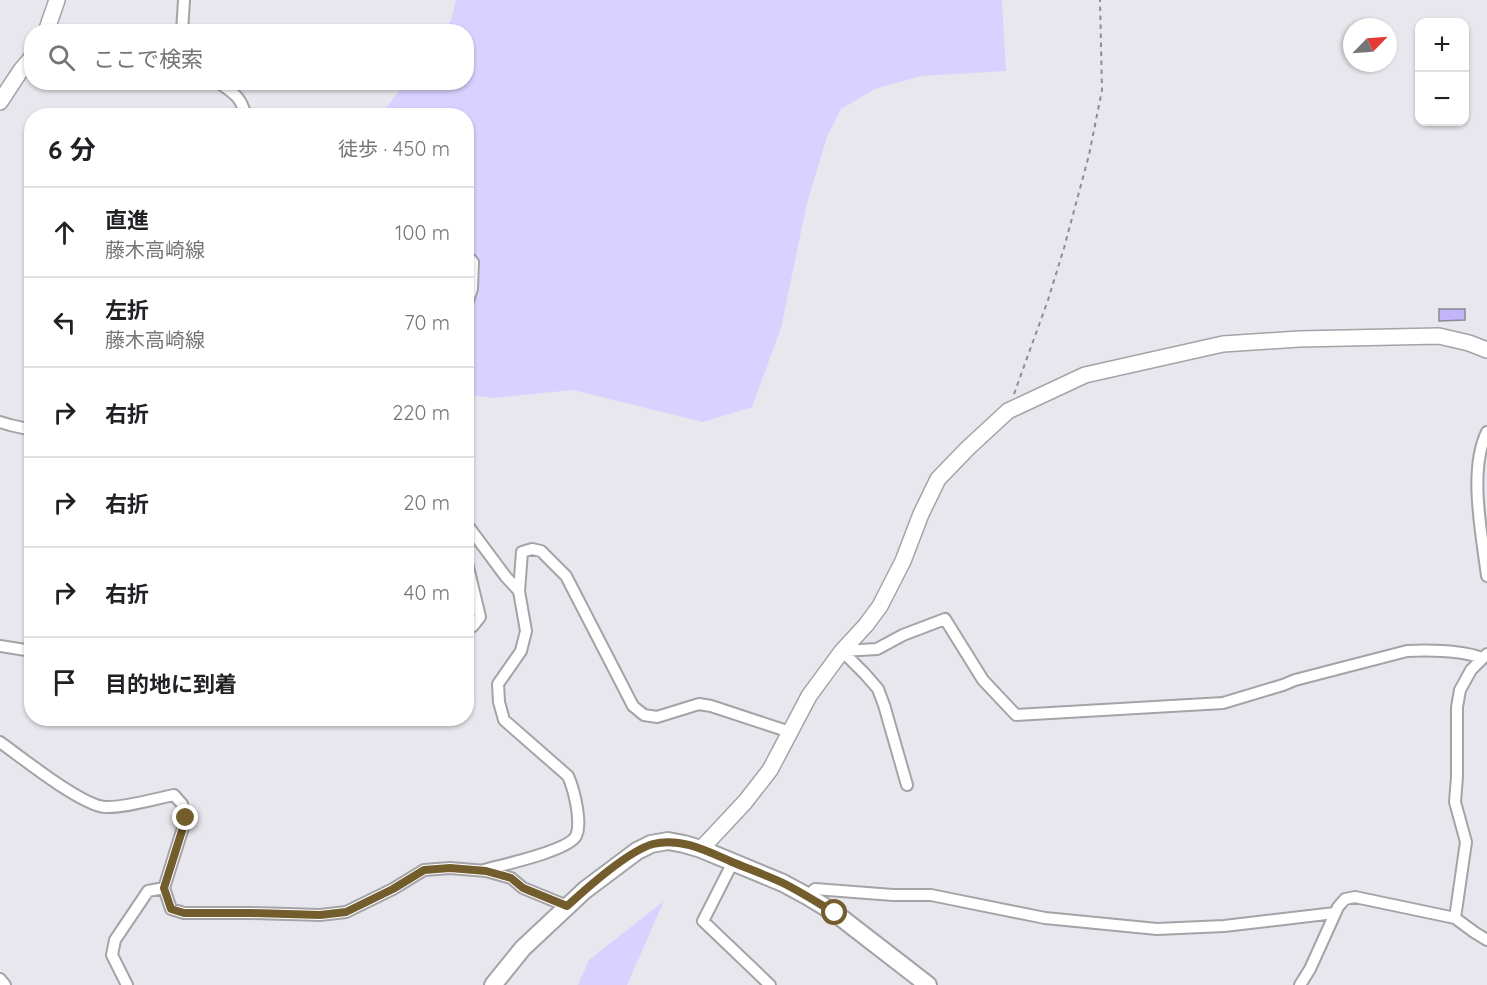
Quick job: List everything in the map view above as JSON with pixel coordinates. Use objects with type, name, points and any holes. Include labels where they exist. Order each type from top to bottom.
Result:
[{"type":"main road","points":[[493,985],[523,948],[585,890],[636,852],[651,844],[668,842],[701,849],[783,883],[807,896],[835,913],[928,985]]},
{"type":"street","points":[[49,24],[57,0]]},
{"type":"street","points":[[182,24],[184,0]]},
{"type":"street","points":[[0,102],[24,66]]},
{"type":"street","points":[[229,90],[238,96],[244,108]]},
{"type":"street","points":[[701,849],[745,802],[770,770],[809,696],[842,651],[880,606],[903,561],[921,514],[938,479],[1008,411],[1085,375],[1222,344],[1299,339],[1439,336],[1487,350]]},
{"type":"street","points":[[0,422],[24,428]]},
{"type":"street","points":[[1487,432],[1481,446],[1483,457],[1477,486],[1487,576]]},
{"type":"street","points":[[474,534],[519,591]]},
{"type":"street","points":[[481,870],[568,844],[575,837],[579,823],[574,788],[568,776],[504,720],[499,702],[498,684],[521,651],[526,631],[519,591],[522,552],[532,549],[541,551],[566,576],[633,706],[644,716],[657,717],[699,704],[736,713],[790,732]]},
{"type":"street","points":[[474,592],[480,616],[474,625]]},
{"type":"street","points":[[842,651],[877,649],[903,635],[945,620],[983,680],[1016,715],[1223,703],[1294,680],[1407,651],[1423,650],[1485,656]]},
{"type":"street","points":[[0,646],[24,650]]},
{"type":"street","points":[[842,651],[878,689],[907,785]]},
{"type":"street","points":[[1455,918],[1466,842],[1455,802],[1457,707],[1460,690],[1471,670],[1485,656]]},
{"type":"street","points":[[0,742],[87,802],[104,807],[119,806],[174,795],[182,804],[186,818],[164,888],[171,909],[184,913],[320,915],[346,912],[393,889],[424,870],[450,868],[481,870],[511,878],[523,888],[567,906]]},
{"type":"street","points":[[733,862],[703,921],[770,985]]},
{"type":"street","points":[[127,985],[112,955],[115,940],[148,891],[164,888]]},
{"type":"street","points":[[807,896],[815,889],[893,895],[931,895],[1046,918],[1157,929],[1224,926],[1335,913]]},
{"type":"street","points":[[1300,985],[1310,969],[1338,907],[1345,899],[1355,897],[1455,918],[1487,940]]},
{"type":"street","points":[[0,979],[5,985]]},
{"type":"path","points":[[1008,411],[1048,300],[1089,155],[1102,90],[1100,0]]},
{"type":"shaded area","points":[[456,0],[1002,0],[1006,71],[921,76],[875,89],[841,109],[827,137],[807,203],[781,328],[752,407],[703,422],[573,390],[493,398],[474,396],[474,108],[386,108],[400,90],[474,90],[474,24],[449,24]]},
{"type":"shaded area","points":[[664,901],[627,985],[578,985],[589,960]]},
{"type":"building","points":[[1439,309],[1465,309],[1465,320],[1439,321]]},
{"type":"route","points":[[186,818],[164,888],[171,909],[184,913],[320,915],[346,912],[393,889],[424,870],[450,868],[486,871],[511,878],[523,888],[567,906],[636,852],[651,844],[668,842],[701,849],[758,872],[783,883],[835,913]]}]
